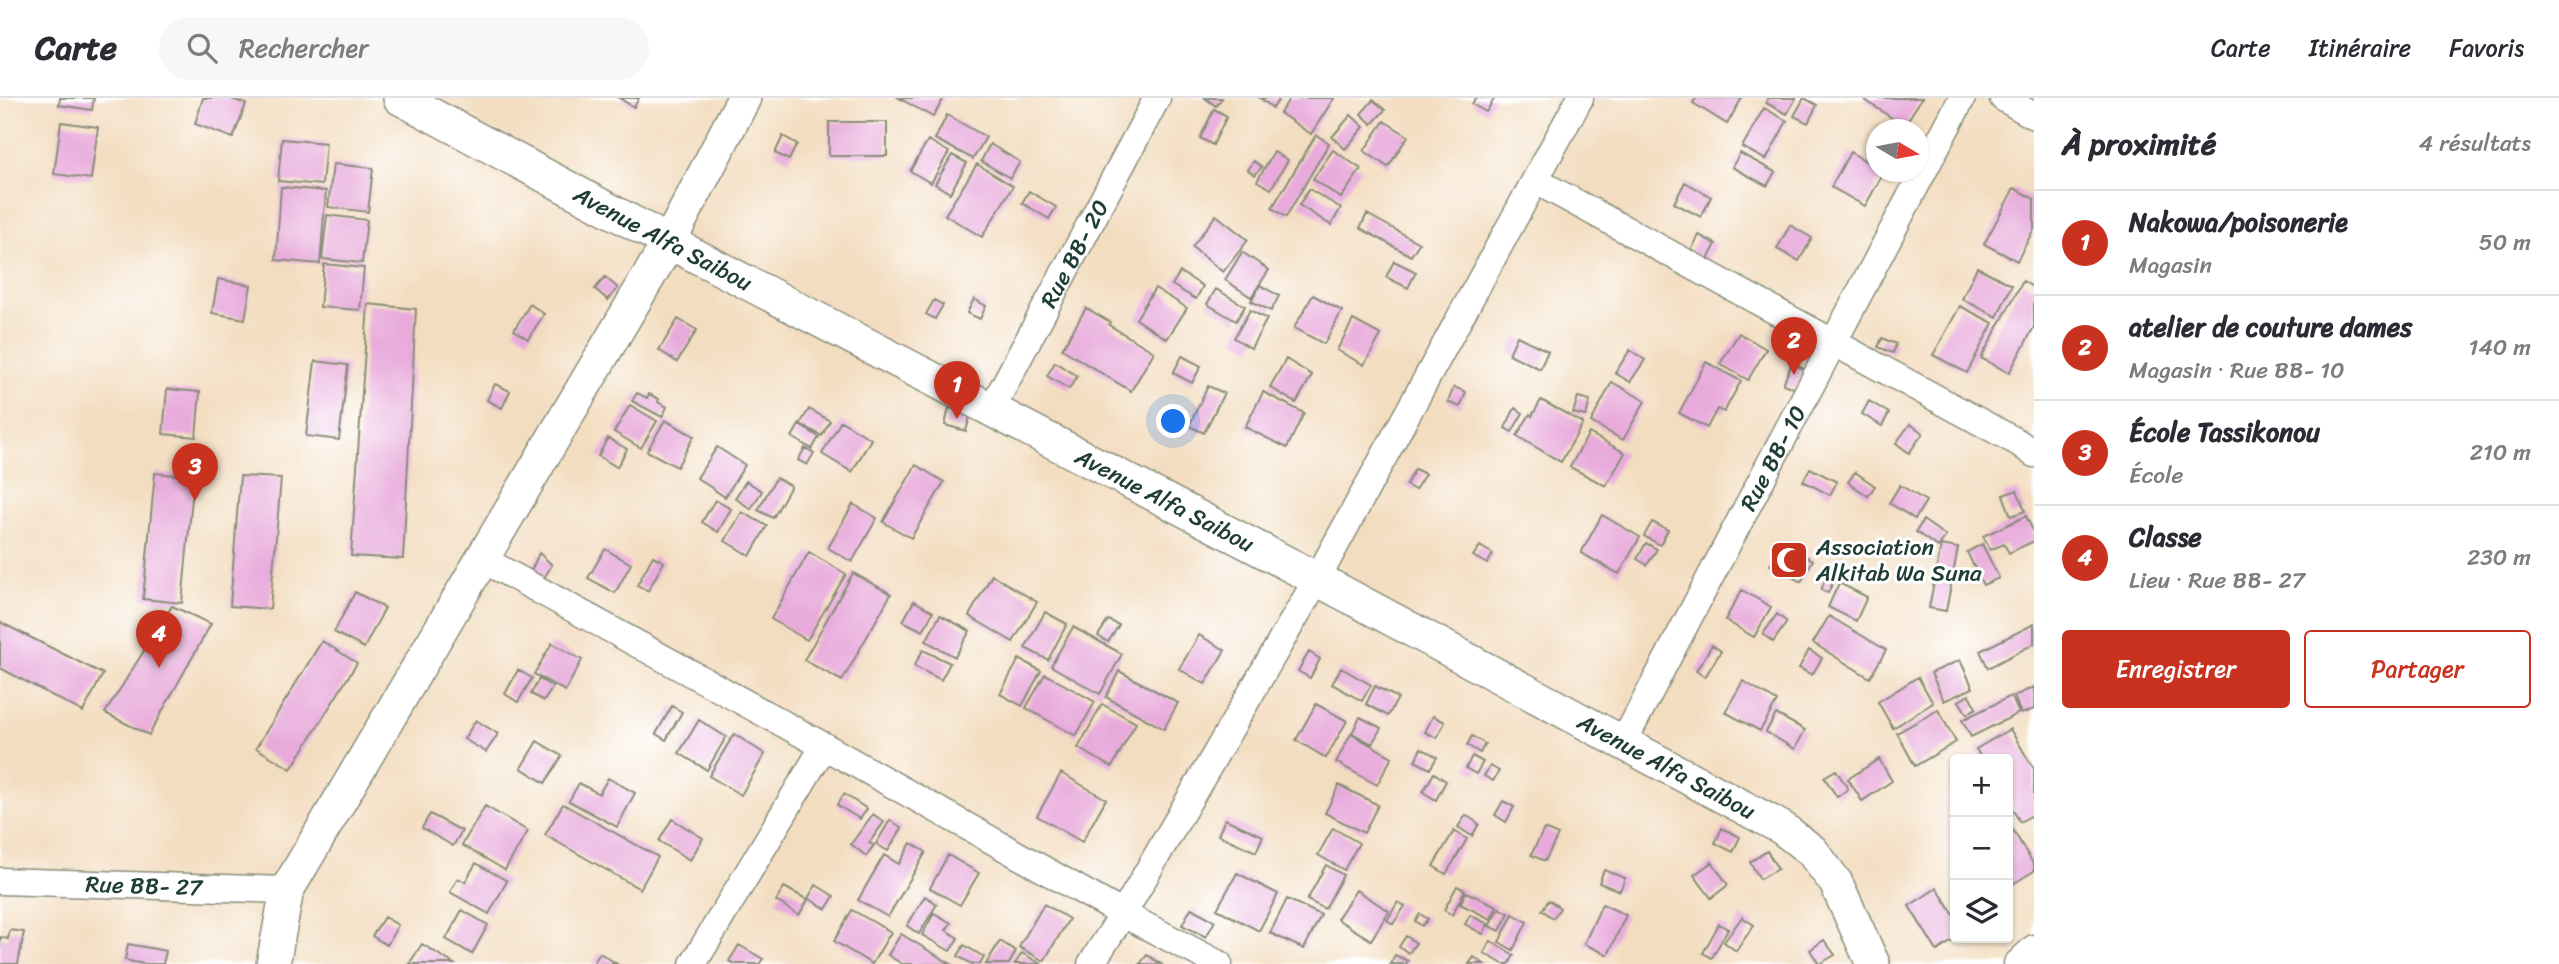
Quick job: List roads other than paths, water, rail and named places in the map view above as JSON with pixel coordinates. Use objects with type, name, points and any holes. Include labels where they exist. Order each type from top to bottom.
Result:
[{"type":"street","name":"Avenue Alfa Saibou","points":[[400,98],[669,242],[1317,579],[1782,828],[1812,851],[1836,883],[1873,964]]},
{"type":"street","points":[[273,964],[287,890],[669,242],[744,98]]},
{"type":"street","name":"Rue BB- 20","points":[[992,408],[1157,98]]},
{"type":"street","points":[[1091,964],[1123,914],[1317,579],[1580,98]]},
{"type":"street","name":"Rue BB- 10","points":[[1623,743],[1962,98]]},
{"type":"street","points":[[2003,98],[2034,116]]},
{"type":"street","points":[[1536,181],[2020,443],[2034,454]]},
{"type":"street","points":[[482,559],[824,746],[1123,914],[1219,964]]},
{"type":"street","points":[[693,964],[824,746]]},
{"type":"street","name":"Rue BB- 27","points":[[0,881],[287,890]]},
{"type":"street","points":[[2017,964],[2034,948]]},
{"type":"place","name":"atelier de couture dames","points":[[1794,375]]},
{"type":"place","name":"Nakowa/poisonerie","points":[[957,419]]},
{"type":"place","name":"École Tassikonou","points":[[195,501]]},
{"type":"place","name":"Association Alkitab Wa Suna","points":[[1789,560]]},
{"type":"place","name":"Classe","points":[[159,668]]}]
